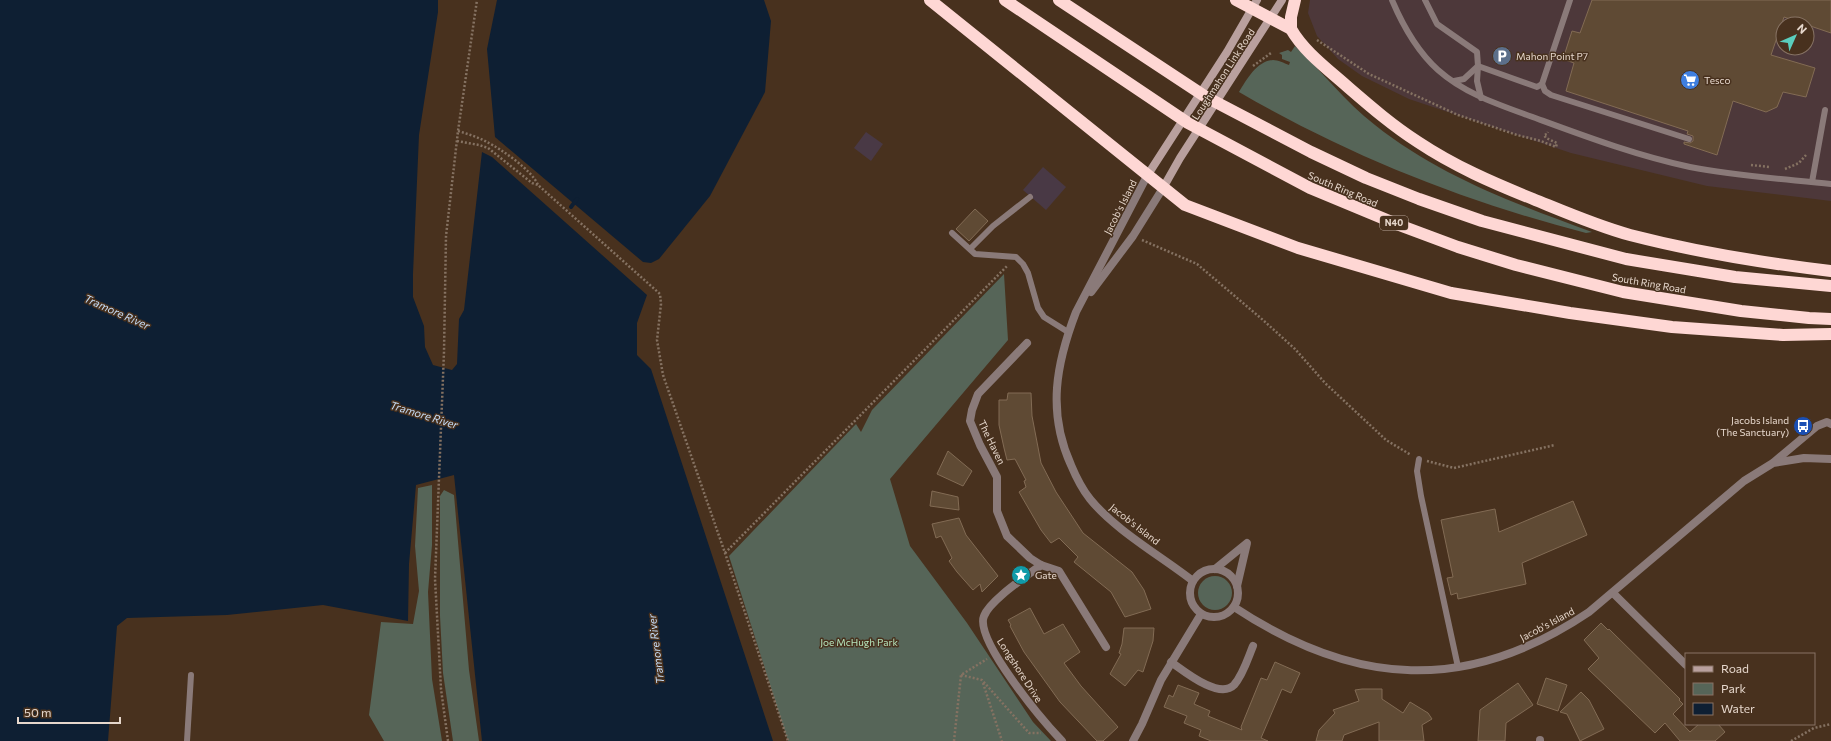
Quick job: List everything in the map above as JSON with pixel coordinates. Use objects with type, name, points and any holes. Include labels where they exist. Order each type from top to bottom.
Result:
[{"type":"highway","points":[[930,0],[1185,205],[1298,248],[1451,293],[1570,313],[1672,327],[1783,335],[1831,334]]},
{"type":"highway","name":"South Ring Road","points":[[1005,0],[1188,123],[1310,188],[1399,226],[1516,265],[1622,292],[1741,311],[1831,319]]},
{"type":"highway","name":"South Ring Road","points":[[1059,0],[1206,96],[1311,152],[1366,178],[1419,198],[1489,223],[1626,259],[1735,277],[1831,286]]},
{"type":"highway","points":[[1236,0],[1255,4],[1271,18],[1291,29],[1296,37],[1315,57],[1370,106],[1417,142],[1455,164],[1500,186],[1570,214],[1629,234],[1740,259],[1831,271]]},
{"type":"highway","points":[[1291,29],[1291,17],[1295,0]]},
{"type":"main road","name":"Loughmahon Link Road","points":[[1163,188],[1180,158],[1282,0]]},
{"type":"main road","name":"Loughmahon Link Road","points":[[1148,176],[1227,52],[1255,4]]},
{"type":"street","name":"Jacob's Island","points":[[1148,176],[1076,312],[1068,332],[1059,363],[1056,385],[1056,410],[1063,445],[1077,479],[1090,500],[1119,527],[1193,581]]},
{"type":"street","name":"Jacob's Island","points":[[1076,312],[1133,236],[1163,188]]},
{"type":"street","name":"The Haven","points":[[1027,343],[978,394],[972,410],[970,421],[980,445],[998,477],[997,511],[1007,536],[1020,550],[1041,565],[1054,568],[1064,577],[1081,609],[1106,647]]},
{"type":"street","points":[[1773,463],[1817,426],[1827,422],[1831,424]]},
{"type":"street","name":"Jacob's Island","points":[[1234,607],[1260,624],[1288,639],[1352,662],[1381,668],[1406,670],[1433,670],[1458,667],[1500,656],[1550,636],[1589,612],[1744,481],[1773,463],[1804,458],[1831,459]]},
{"type":"street","points":[[1247,542],[1237,586],[1237,600],[1234,607],[1222,616],[1215,617],[1201,614],[1192,604],[1190,590],[1193,581],[1201,572],[1216,569],[1247,542]]},
{"type":"street","name":"Longshore Drive","points":[[1041,565],[993,603],[983,617],[984,627],[996,653],[1023,696],[1062,741]]},
{"type":"street","points":[[1216,569],[1229,574],[1237,586]]},
{"type":"street","points":[[1613,593],[1685,664]]},
{"type":"street","points":[[1133,741],[1142,724],[1156,689],[1201,614]]},
{"type":"street","points":[[1171,662],[1217,690],[1226,689],[1237,681],[1253,646]]},
{"type":"lane","points":[[1392,0],[1402,22],[1418,48],[1438,70],[1481,98],[1549,123],[1669,162],[1692,167],[1831,184]]},
{"type":"lane","points":[[1424,0],[1437,24],[1465,42],[1477,52],[1477,81],[1481,98]]},
{"type":"lane","points":[[1570,0],[1542,84],[1546,91],[1551,95],[1689,139]]},
{"type":"lane","points":[[1454,81],[1464,79],[1478,66]]},
{"type":"lane","points":[[1478,66],[1533,87],[1542,84]]},
{"type":"lane","points":[[1812,182],[1825,110]]},
{"type":"lane","points":[[970,249],[993,226],[1030,197]]},
{"type":"lane","points":[[952,233],[975,254],[1016,257],[1023,264],[1028,273],[1041,312],[1049,321],[1068,332]]},
{"type":"lane","points":[[1420,459],[1417,471],[1421,496],[1458,667]]},
{"type":"lane","points":[[187,741],[192,675]]},
{"type":"path","points":[[448,741],[441,689],[435,579],[444,352],[446,236],[458,131],[477,0]]},
{"type":"path","points":[[1311,37],[1370,74],[1458,115],[1556,147],[1557,143],[1546,138],[1544,135],[1547,134],[1549,123]]},
{"type":"path","points":[[1251,68],[1271,53]]},
{"type":"path","points":[[458,131],[487,141],[536,179],[538,185]]},
{"type":"path","points":[[457,141],[488,148],[532,183],[538,185],[660,294],[661,304],[657,340],[663,375],[788,741]]},
{"type":"path","points":[[1133,236],[1161,250],[1197,264],[1295,349],[1325,383],[1386,440],[1420,459],[1454,468],[1555,445]]},
{"type":"path","points":[[725,553],[1016,257]]},
{"type":"path","points":[[961,675],[996,653]]},
{"type":"path","points":[[961,675],[982,680],[1029,733],[1054,733]]},
{"type":"path","points":[[954,741],[961,675]]},
{"type":"path","points":[[982,680],[1002,741]]},
{"type":"path","points":[[1791,741],[1814,728],[1831,724]]},
{"type":"shaded area","points":[[1310,0],[1831,0],[1831,201],[1707,186],[1571,153],[1409,99],[1362,76],[1338,59],[1317,36],[1308,13]]},
{"type":"shaded area","points":[[866,132],[883,144],[871,161],[854,148]]},
{"type":"shaded area","points":[[1043,167],[1066,187],[1046,210],[1023,190]]},
{"type":"green space","points":[[1295,46],[1364,116],[1400,143],[1425,159],[1479,187],[1535,211],[1592,232],[1586,233],[1496,207],[1408,174],[1364,156],[1322,136],[1239,92],[1257,67],[1267,61],[1279,61],[1289,65],[1290,62],[1282,59],[1282,55],[1279,53],[1288,50],[1291,52]]},
{"type":"green space","name":"Joe McHugh Park","points":[[1004,274],[1008,340],[890,479],[910,546],[967,623],[1033,722],[1051,741],[788,741],[729,556],[856,424],[861,432],[872,410]]},
{"type":"green space","points":[[432,485],[432,545],[428,592],[432,679],[442,741],[384,741],[369,715],[381,622],[413,624],[419,591],[415,546],[418,488]]},
{"type":"green space","points":[[444,490],[454,495],[469,670],[479,741],[453,741],[443,673],[440,616],[440,496]]},
{"type":"green space","points":[[1215,576],[1227,581],[1232,593],[1227,605],[1215,610],[1203,605],[1198,593],[1203,581]]},
{"type":"water","name":"Tramore River","points":[[0,0],[438,0],[438,12],[419,135],[413,274],[413,297],[424,326],[425,347],[433,365],[452,370],[457,364],[459,319],[464,310],[482,152],[492,157],[647,295],[637,323],[637,355],[651,369],[773,741],[482,741],[454,475],[416,485],[409,564],[408,621],[323,605],[227,615],[127,618],[117,626],[108,741],[0,741]]},
{"type":"water","points":[[497,0],[764,0],[771,21],[765,92],[710,196],[659,259],[651,263],[643,262],[495,137],[487,49]]},
{"type":"building","name":"Tesco","points":[[1592,0],[1831,0],[1831,33],[1815,28],[1815,16],[1775,16],[1775,43],[1771,55],[1815,68],[1806,97],[1783,92],[1777,107],[1766,112],[1733,101],[1717,155],[1684,144],[1684,142],[1690,143],[1693,141],[1693,136],[1687,134],[1688,131],[1566,91],[1574,63],[1563,59],[1572,31],[1580,33]]},
{"type":"building","points":[[975,209],[988,221],[969,241],[956,229]]},
{"type":"building","points":[[1008,393],[1031,393],[1032,416],[1041,463],[1056,492],[1083,533],[1132,572],[1144,590],[1151,609],[1125,617],[1111,592],[1074,562],[1078,557],[1059,538],[1051,543],[1041,530],[1019,492],[1026,487],[1024,481],[1026,480],[1015,459],[1007,460],[1004,448],[999,425],[999,400],[1007,400]]},
{"type":"building","points":[[948,451],[972,471],[963,486],[937,474]]},
{"type":"building","points":[[932,491],[958,497],[959,510],[930,506]]},
{"type":"building","points":[[1573,501],[1587,535],[1522,563],[1526,584],[1458,599],[1457,593],[1451,595],[1447,578],[1453,577],[1441,520],[1495,509],[1499,532]]},
{"type":"building","points":[[959,518],[966,535],[998,576],[982,592],[980,584],[973,590],[957,572],[949,561],[952,558],[941,536],[936,538],[932,524]]},
{"type":"building","points":[[1030,608],[1044,634],[1063,624],[1080,652],[1064,663],[1081,686],[1118,727],[1103,741],[1097,741],[1060,702],[1024,652],[1008,620]]},
{"type":"building","points":[[1601,623],[1608,630],[1609,629],[1680,699],[1679,700],[1683,704],[1673,714],[1690,732],[1698,725],[1719,725],[1725,732],[1715,741],[1680,741],[1665,723],[1655,733],[1588,669],[1599,658],[1584,640]]},
{"type":"building","points":[[1124,628],[1154,628],[1153,641],[1143,672],[1138,670],[1125,686],[1110,674],[1121,654],[1119,653]]},
{"type":"building","points":[[1275,662],[1300,673],[1291,693],[1282,689],[1261,738],[1268,741],[1211,741],[1199,736],[1201,730],[1184,723],[1187,716],[1164,707],[1169,695],[1173,697],[1178,685],[1199,693],[1194,704],[1210,711],[1208,716],[1242,730],[1241,727],[1261,678],[1267,680]]},
{"type":"building","points":[[1546,678],[1567,685],[1558,711],[1537,704]]},
{"type":"building","points":[[1518,683],[1533,705],[1506,723],[1505,741],[1478,741],[1480,710]]},
{"type":"building","points":[[1382,689],[1382,699],[1403,713],[1410,702],[1428,713],[1432,719],[1422,725],[1424,741],[1379,741],[1379,722],[1344,735],[1342,741],[1316,741],[1319,730],[1335,713],[1333,710],[1359,701],[1355,690]]},
{"type":"building","points":[[1581,692],[1589,700],[1604,729],[1580,741],[1567,714],[1560,712]]},
{"type":"waterway","points":[[571,207],[577,199]]},
{"type":"place","name":"Mahon Point P7","points":[[1502,56]]},
{"type":"place","name":"Tesco","points":[[1690,80]]},
{"type":"place","name":"Jacobs Island (The Sanctuary)","points":[[1803,426]]},
{"type":"place","name":"Gate","points":[[1021,575]]}]
